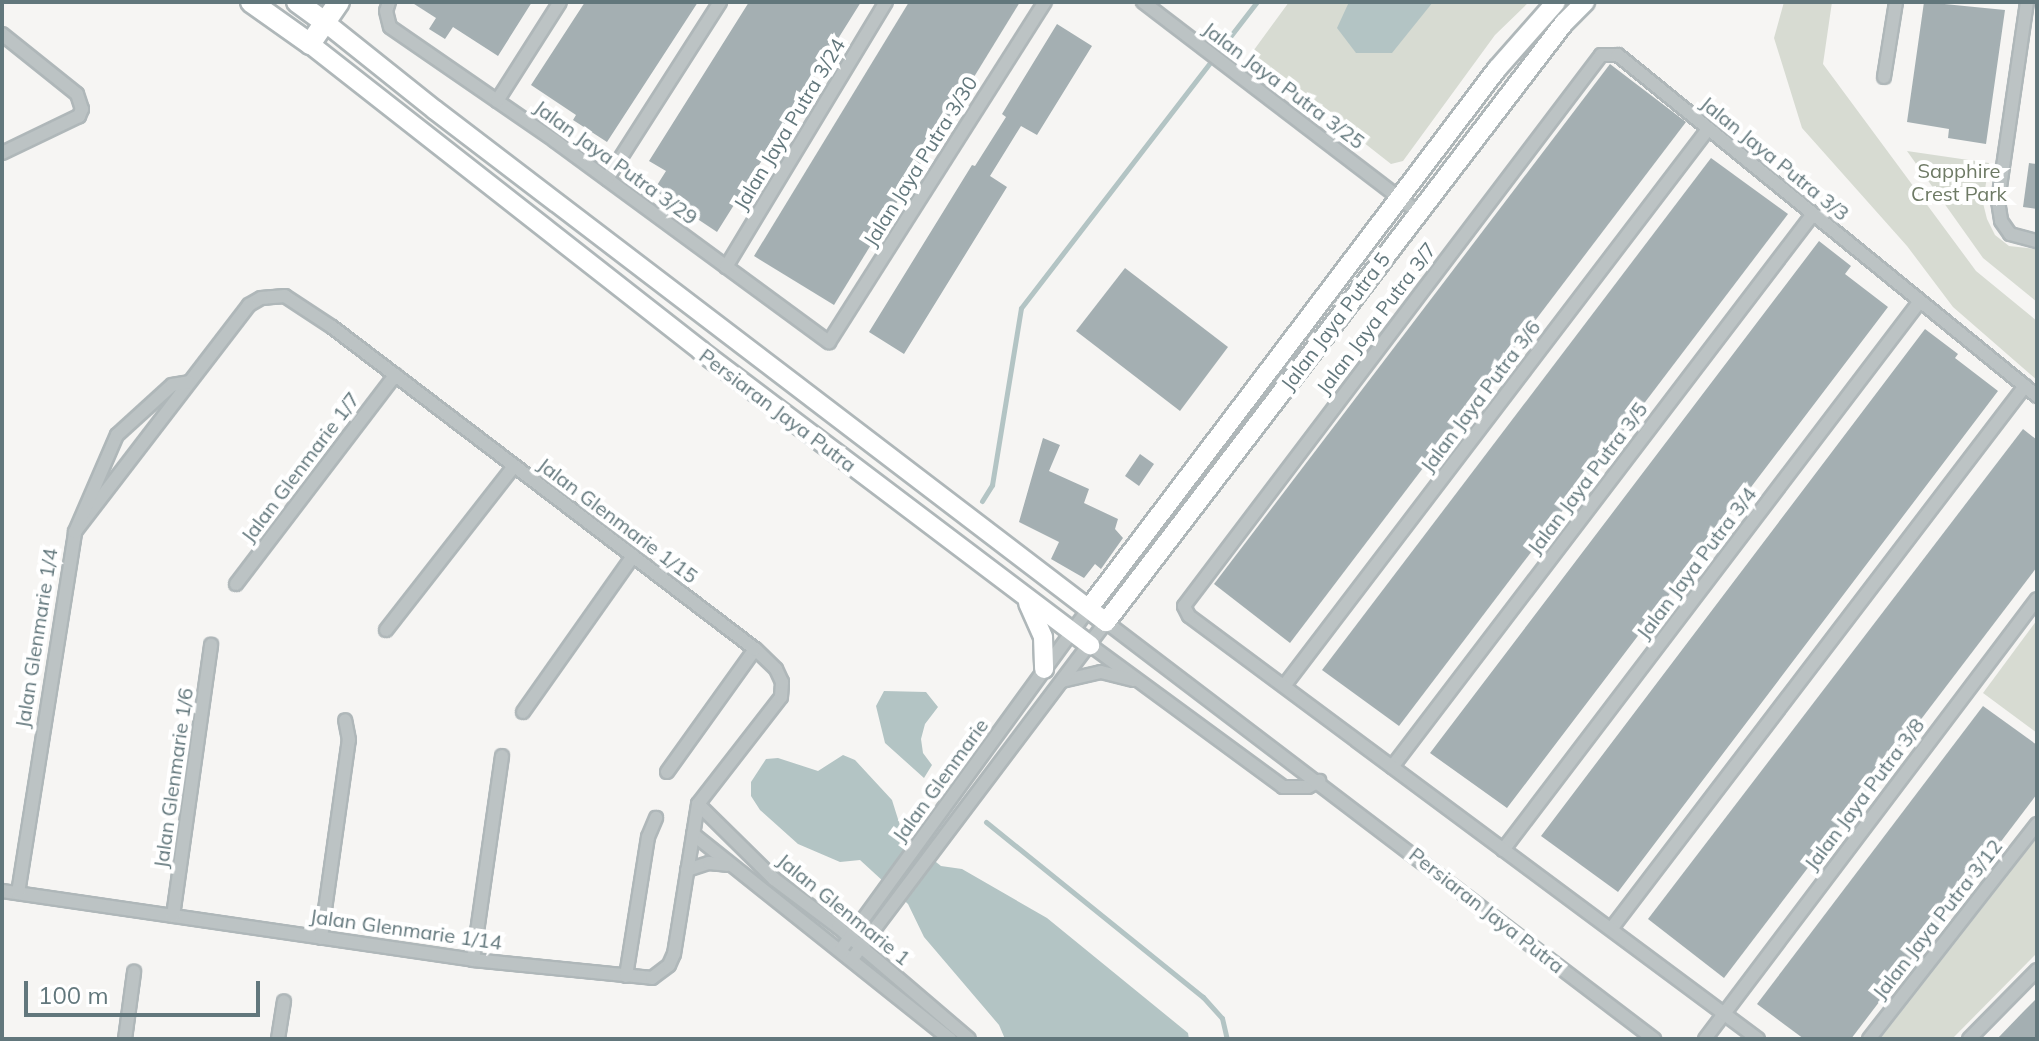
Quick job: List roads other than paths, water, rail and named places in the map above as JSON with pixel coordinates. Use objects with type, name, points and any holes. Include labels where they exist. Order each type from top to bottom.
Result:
[{"type":"main road","name":"Persiaran Jaya Putra","points":[[251,2],[310,44]]},
{"type":"main road","points":[[310,44],[339,2]]},
{"type":"main road","name":"Persiaran Jaya Putra","points":[[301,3],[326,23]]},
{"type":"main road","points":[[288,29],[301,3]]},
{"type":"street","points":[[497,101],[560,2]]},
{"type":"street","points":[[607,179],[720,2]]},
{"type":"street","name":"Jalan Jaya Putra 3/24","points":[[726,267],[886,2]]},
{"type":"street","name":"Jalan Jaya Putra 3/30","points":[[829,342],[1045,2]]},
{"type":"street","name":"Jalan Jaya Putra 3/25","points":[[1143,2],[1418,212]]},
{"type":"street","name":"Jalan Jaya Putra 5","points":[[1071,631],[1497,69],[1556,2]]},
{"type":"street","name":"Jalan Jaya Putra 5","points":[[1090,645],[1418,212],[1564,23],[1585,2]]},
{"type":"street","points":[[1884,77],[1896,2]]},
{"type":"street","points":[[2027,2],[1998,201],[2001,221],[2010,234],[2037,241]]},
{"type":"street","name":"Jalan Jaya Putra 3/29","points":[[388,6],[390,27],[607,179],[829,342]]},
{"type":"street","name":"Persiaran Jaya Putra","points":[[326,23],[446,119],[1654,1039]]},
{"type":"street","points":[[2,34],[81,100],[79,116],[2,153]]},
{"type":"street","name":"Persiaran Jaya Putra","points":[[310,44],[701,351],[1025,597],[1283,787],[1308,787],[1319,781]]},
{"type":"street","name":"Jalan Jaya Putra 3/3","points":[[1601,55],[1618,55],[2037,396]]},
{"type":"street","name":"Jalan Jaya Putra 3/7","points":[[1284,686],[1189,616],[1184,606],[1601,55]]},
{"type":"street","name":"Jalan Jaya Putra 3/6","points":[[1284,686],[1708,129]]},
{"type":"street","name":"Jalan Jaya Putra 3/5","points":[[1392,767],[1813,214]]},
{"type":"street","name":"Jalan Glenmarie 1/15","points":[[189,382],[249,305],[261,298],[285,296],[395,375],[755,649],[776,669],[782,682],[781,697],[698,804],[693,834]]},
{"type":"street","name":"Jalan Jaya Putra 3/4","points":[[1503,850],[1920,301]]},
{"type":"street","name":"Jalan Glenmarie 1/7","points":[[236,584],[395,375]]},
{"type":"street","points":[[75,532],[189,382]]},
{"type":"street","name":"Jalan Glenmarie 1/4","points":[[18,893],[68,554],[75,532],[117,435],[172,385],[189,382]]},
{"type":"street","points":[[1611,929],[2025,386]]},
{"type":"street","points":[[386,630],[514,466]]},
{"type":"street","points":[[523,712],[633,556]]},
{"type":"street","points":[[1025,597],[1043,637],[1044,669]]},
{"type":"street","name":"Jalan Jaya Putra 3/8","points":[[1705,1039],[2037,599]]},
{"type":"street","name":"Jalan Glenmarie","points":[[840,951],[1071,631]]},
{"type":"street","name":"Jalan Glenmarie 1/6","points":[[173,916],[211,645]]},
{"type":"street","name":"Jalan Glenmarie","points":[[852,959],[1090,645]]},
{"type":"street","points":[[667,772],[755,649]]},
{"type":"street","points":[[1062,681],[1101,672],[1140,682]]},
{"type":"street","points":[[1284,686],[1758,1039]]},
{"type":"street","points":[[321,938],[349,740],[345,720]]},
{"type":"street","points":[[473,960],[502,756]]},
{"type":"street","name":"Jalan Glenmarie 1","points":[[698,804],[774,879],[851,937],[969,1039]]},
{"type":"street","points":[[626,976],[648,837],[656,818]]},
{"type":"street","name":"Jalan Jaya Putra 3/12","points":[[1869,1039],[2037,824]]},
{"type":"street","name":"Jalan Glenmarie 1/14","points":[[2,891],[473,960],[652,978],[669,965],[674,954],[693,834]]},
{"type":"street","name":"Jalan Glenmarie 1","points":[[693,834],[763,893],[852,959],[950,1039]]},
{"type":"street","points":[[687,870],[709,863],[730,865]]},
{"type":"street","points":[[763,893],[774,879]]},
{"type":"street","points":[[1969,1039],[2037,970]]},
{"type":"street","points":[[125,1039],[134,972]]},
{"type":"street","points":[[278,1039],[284,1001]]},
{"type":"waterway","points":[[982,501],[992,485],[1021,308],[1257,2]]},
{"type":"waterway","points":[[986,822],[1203,997],[1222,1018],[1227,1039]]},
{"type":"park label","name":"Sapphire Crest Park","points":[[1959,182]]}]
